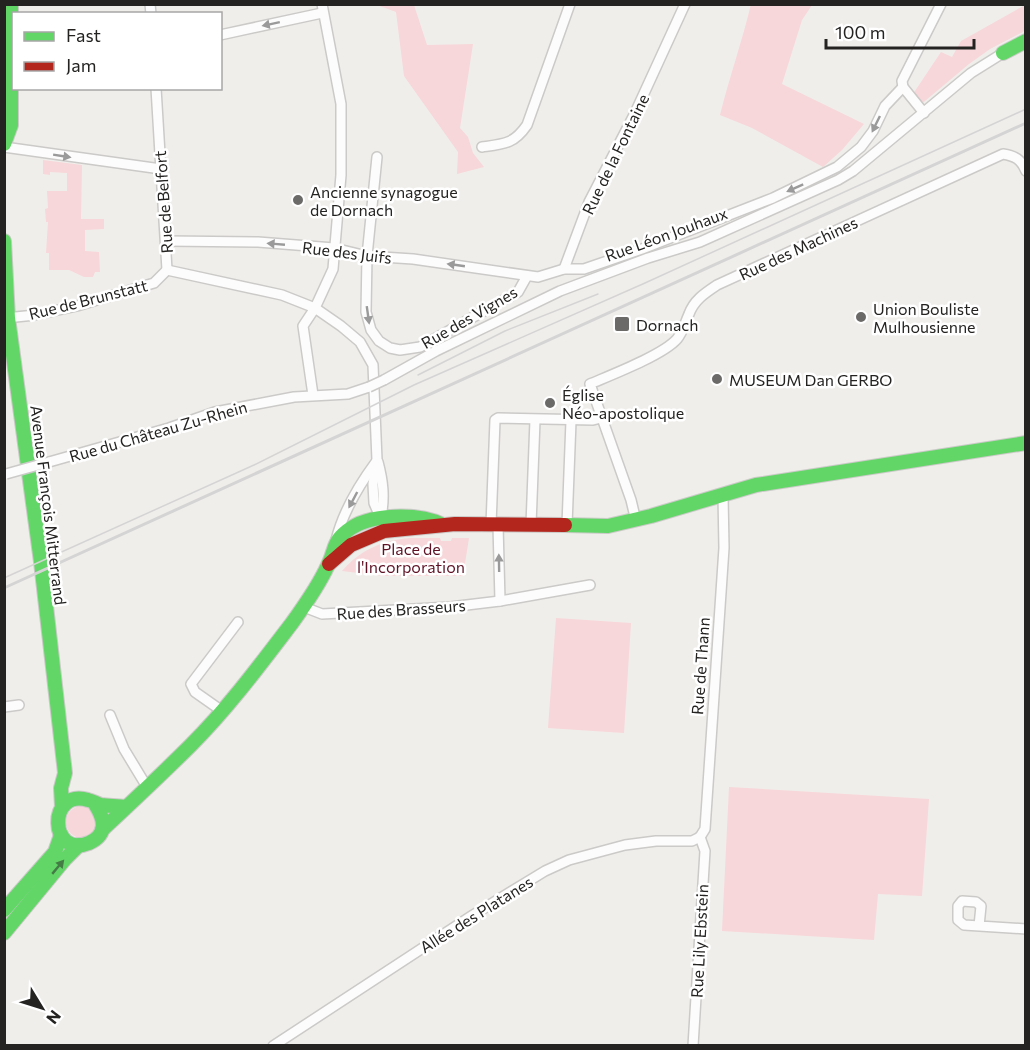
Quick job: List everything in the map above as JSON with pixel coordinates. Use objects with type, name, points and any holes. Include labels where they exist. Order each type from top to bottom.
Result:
[{"type":"main road","points":[[4,146],[11,125],[11,4]]},
{"type":"main road","name":"Rue Léon Jouhaux","points":[[1003,53],[1026,41]]},
{"type":"main road","points":[[1003,53],[1026,53]]},
{"type":"main road","name":"Avenue François Mitterrand","points":[[4,241],[6,318],[41,562],[65,773],[61,788],[62,807]]},
{"type":"main road","points":[[125,807],[95,804],[81,798],[68,802],[62,807],[57,821],[61,835],[72,844],[93,842],[125,807],[192,744],[250,678],[304,607],[329,564],[335,543],[349,530],[365,521],[428,528],[443,525],[608,526],[774,481],[1026,443]]},
{"type":"main road","points":[[329,564],[351,545],[382,524]]},
{"type":"main road","name":"Avenue François Mitterrand","points":[[65,773],[74,783],[81,798]]},
{"type":"main road","points":[[95,804],[103,816],[102,830]]},
{"type":"main road","points":[[4,910],[55,852],[61,835]]},
{"type":"main road","points":[[4,933],[79,845]]},
{"type":"street","points":[[482,147],[508,143],[520,135],[527,124],[570,4]]},
{"type":"street","name":"Rue de la Fontaine","points":[[564,269],[589,202],[635,113],[685,4]]},
{"type":"street","points":[[924,113],[903,87],[902,81],[941,4]]},
{"type":"street","points":[[222,34],[322,9],[341,105],[341,175],[333,269],[315,308],[303,326],[313,395]]},
{"type":"street","name":"Rue Léon Jouhaux","points":[[313,395],[348,394],[369,387],[540,300],[592,278],[700,242],[838,180],[853,171],[971,73],[1003,53]]},
{"type":"street","points":[[527,276],[538,278],[564,269],[584,269],[642,249],[773,198],[832,170],[861,147],[873,131],[885,106],[903,87]]},
{"type":"street","name":"Rue de Belfort","points":[[156,90],[167,270],[282,295],[315,308],[360,342],[369,356],[374,374],[377,460],[373,484],[374,503],[382,524]]},
{"type":"street","points":[[4,146],[161,169]]},
{"type":"street","name":"Rue des Machines","points":[[601,418],[590,384],[670,345],[681,334],[689,312],[698,299],[717,285],[1003,154],[1016,156],[1026,171]]},
{"type":"street","name":"Rue des Vignes","points":[[377,156],[367,256],[366,312],[368,321],[379,341],[390,348],[400,350],[420,347],[518,292],[527,276]]},
{"type":"street","name":"Rue des Juifs","points":[[167,241],[258,242],[334,248],[367,256],[413,259],[527,276]]},
{"type":"street","name":"Rue de Brunstatt","points":[[6,318],[35,315],[77,306],[154,283],[167,270]]},
{"type":"street","name":"Rue du Château Zu-Rhein","points":[[5,474],[169,428],[215,412],[313,395]]},
{"type":"street","points":[[500,601],[495,525],[495,420],[498,418],[571,421],[601,418],[636,520]]},
{"type":"street","points":[[531,525],[535,420]]},
{"type":"street","points":[[567,525],[571,421]]},
{"type":"street","points":[[335,543],[340,524],[377,460]]},
{"type":"street","name":"Rue de Thann","points":[[700,837],[705,829],[710,769],[724,548],[723,495]]},
{"type":"street","name":"Rue des Brasseurs","points":[[304,607],[322,614],[450,607],[500,601],[590,585]]},
{"type":"street","points":[[222,711],[195,692],[190,684],[238,622]]},
{"type":"street","points":[[4,707],[19,705]]},
{"type":"street","points":[[110,715],[124,749],[147,787]]},
{"type":"street","name":"Allée des Platanes","points":[[273,1046],[473,915],[544,872],[569,860],[625,845],[656,841],[692,841],[700,837]]},
{"type":"street","name":"Rue Lily Ebstein","points":[[693,1046],[705,851],[700,837]]},
{"type":"street","points":[[979,926],[1026,929]]},
{"type":"green space","points":[[751,4],[812,5],[802,20],[782,84],[864,124],[842,150],[823,167],[752,128],[720,115]]},
{"type":"green space","points":[[377,5],[414,5],[427,45],[473,44],[460,128],[468,137],[473,153],[484,167],[457,174],[458,152],[404,76],[396,12]]},
{"type":"green space","points":[[1025,5],[1025,30],[1023,32],[990,49],[919,106],[911,97],[941,52],[952,57],[961,41]]},
{"type":"green space","points":[[43,160],[82,165],[81,219],[104,219],[104,229],[85,230],[85,251],[99,252],[100,272],[95,272],[93,277],[84,277],[69,270],[49,270],[49,253],[46,253],[47,191],[67,191],[67,173],[43,174]]},
{"type":"green space","name":"Place de l'Incorporation","points":[[410,538],[440,538],[441,541],[451,541],[452,538],[469,538],[463,576],[383,576],[342,571],[356,557],[373,547]]},
{"type":"green space","points":[[556,618],[631,623],[624,733],[548,728]]},
{"type":"green space","points":[[729,787],[929,799],[922,896],[878,894],[874,940],[722,931]]},
{"type":"green space","points":[[82,806],[93,811],[98,822],[93,833],[82,838],[71,833],[66,822],[71,811]]},
{"type":"tram line","points":[[4,578],[254,465],[414,385],[645,283],[1026,109]]},
{"type":"tram line","points":[[418,375],[505,331],[598,294]]},
{"type":"railway","points":[[4,588],[1026,123]]},
{"type":"traffic: fast","points":[[4,144],[11,125],[11,4]]},
{"type":"traffic: fast","points":[[1003,53],[1026,41]]},
{"type":"traffic: fast","points":[[4,241],[8,318],[41,562],[65,773],[61,788],[62,807]]},
{"type":"traffic: fast","points":[[565,525],[608,526],[651,516],[756,485],[1026,443]]},
{"type":"traffic: fast","points":[[102,830],[191,745],[243,686],[312,595],[342,535],[356,525],[381,518],[421,518],[443,525]]},
{"type":"traffic: fast","points":[[95,804],[103,825],[100,835],[89,843],[76,845],[66,841],[60,833],[58,823],[65,804],[75,799],[88,800],[101,805],[125,807]]},
{"type":"traffic: fast","points":[[4,910],[55,852],[61,835]]},
{"type":"traffic: fast","points":[[4,933],[79,845]]},
{"type":"traffic: jam","points":[[329,564],[351,545],[384,531],[455,524],[565,525]]},
{"type":"place","name":"Ancienne synagogue de Dornach","points":[[298,200]]},
{"type":"place","name":"Union Bouliste Mulhousienne","points":[[861,317]]},
{"type":"place","name":"Dornach","points":[[622,324]]},
{"type":"place","name":"MUSEUM Dan GERBO","points":[[717,379]]},
{"type":"place","name":"Église Néo-apostolique","points":[[550,403]]}]
